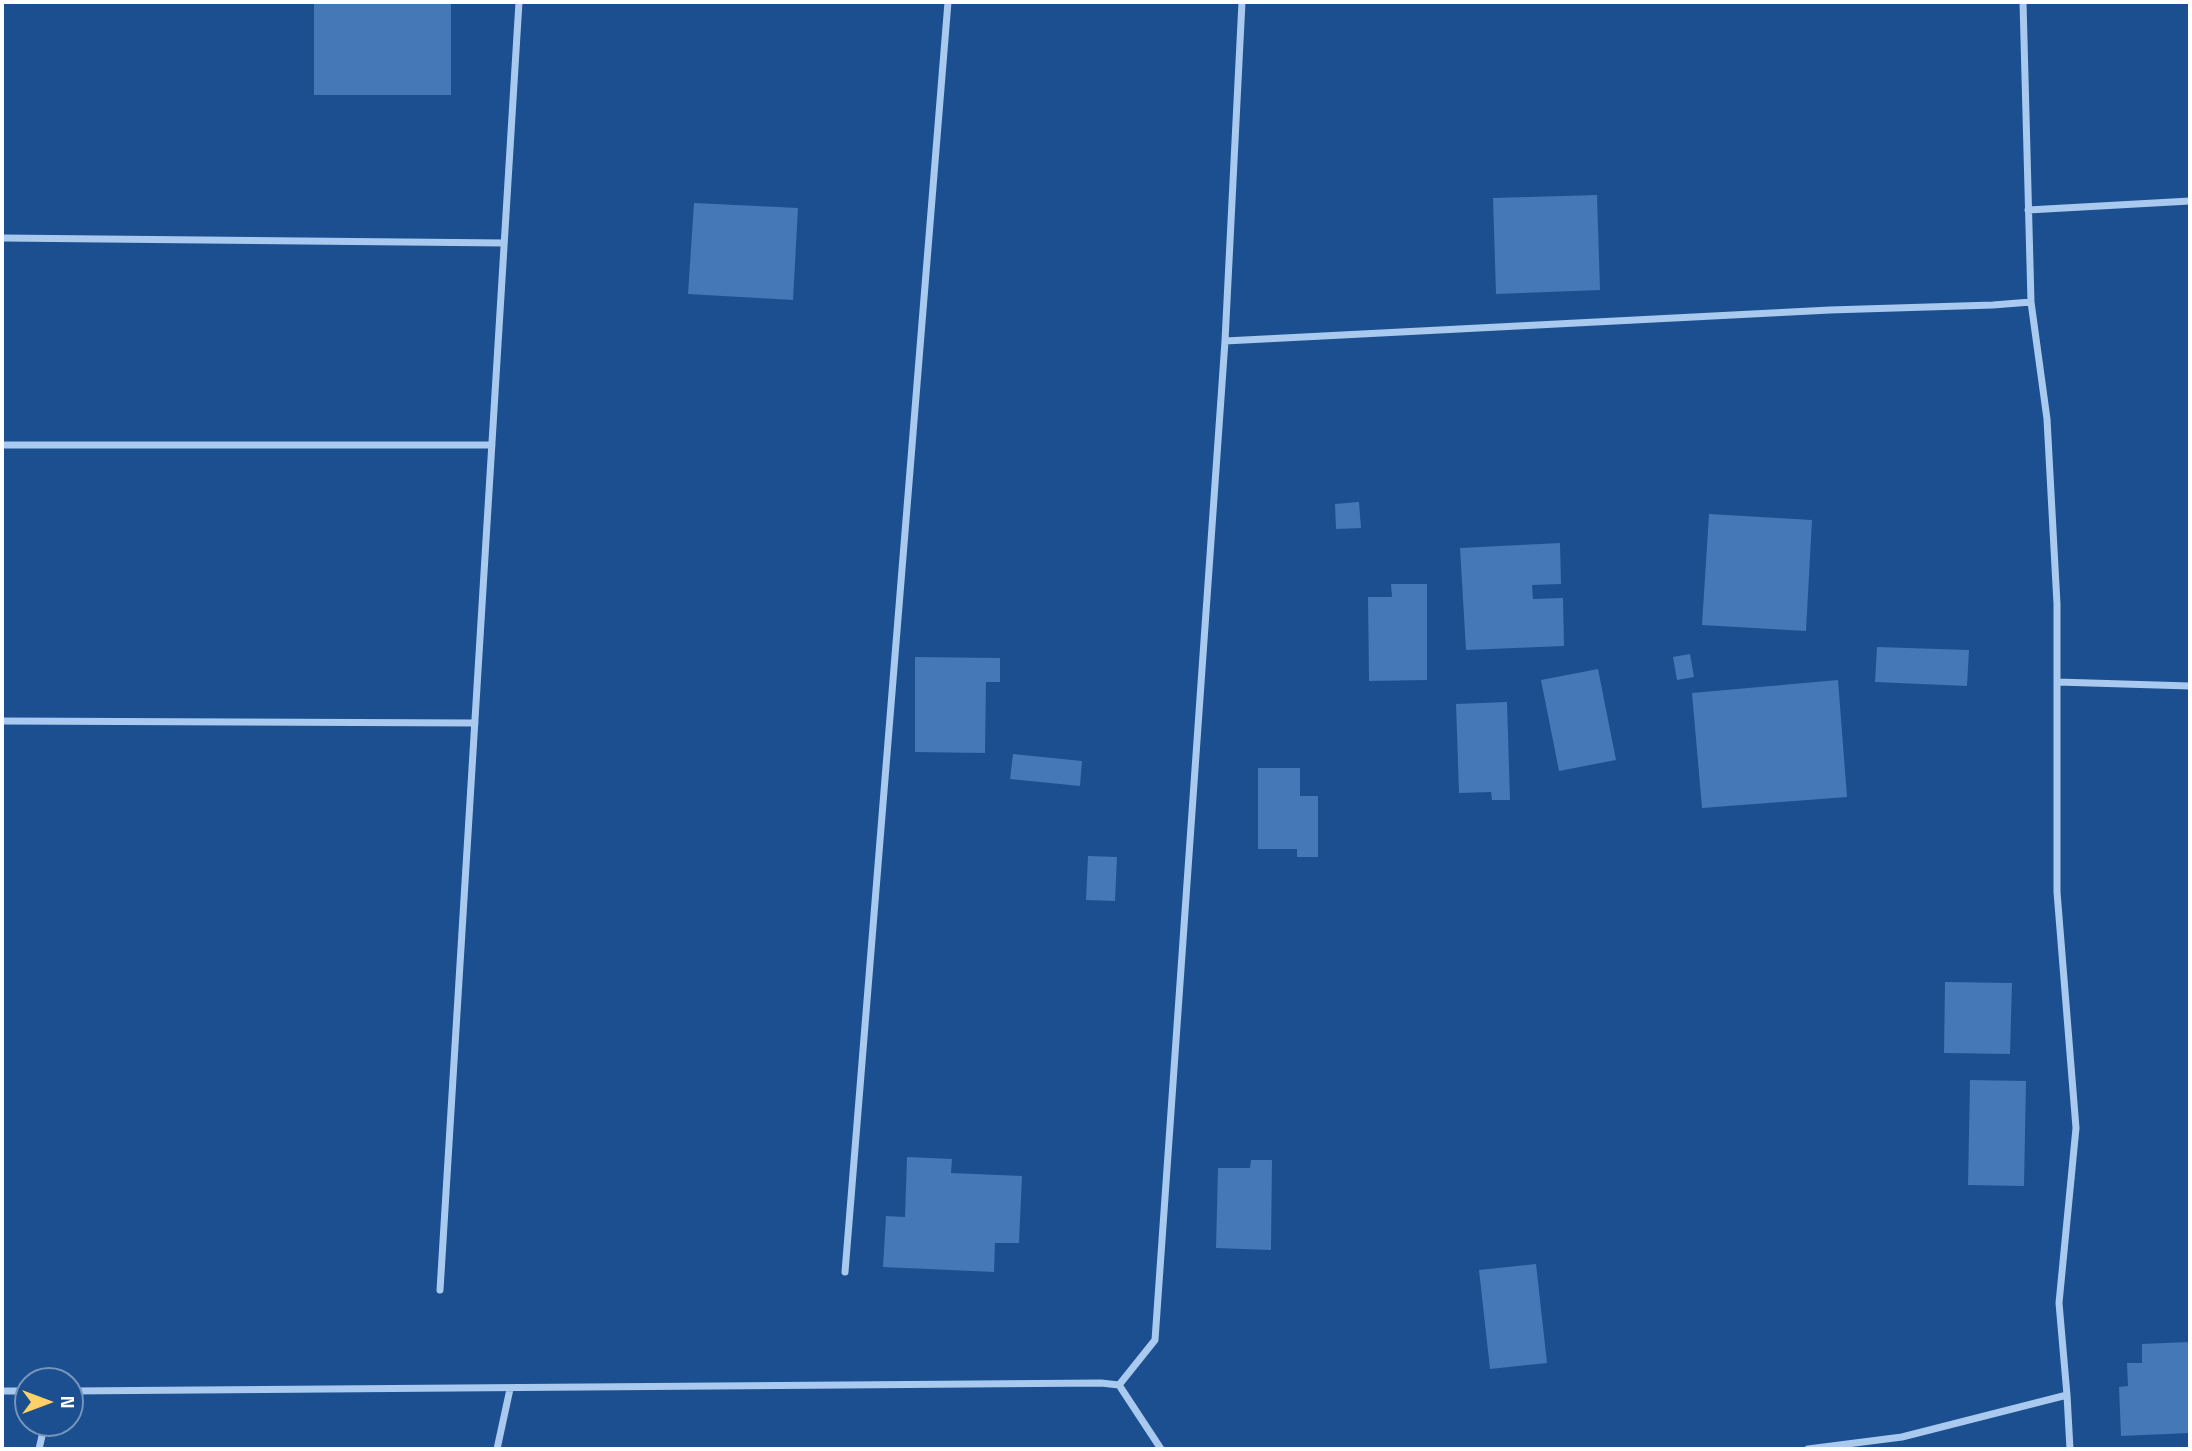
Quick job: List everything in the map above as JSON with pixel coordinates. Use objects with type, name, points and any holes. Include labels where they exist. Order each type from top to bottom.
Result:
[{"type":"street","points":[[440,1290],[519,2]]},
{"type":"street","points":[[845,1272],[947,2]]},
{"type":"street","points":[[1119,1385],[1155,1340],[1225,341],[1242,2]]},
{"type":"street","points":[[2023,2],[2031,302],[2047,419],[2057,604],[2057,892],[2076,1128],[2059,1303],[2070,1449]]},
{"type":"street","points":[[2028,210],[2190,201]]},
{"type":"street","points":[[2,238],[504,243]]},
{"type":"street","points":[[1225,341],[2031,302]]},
{"type":"street","points":[[2,445],[492,445]]},
{"type":"street","points":[[2057,682],[2190,686]]},
{"type":"street","points":[[2,721],[475,723]]},
{"type":"street","points":[[84,1391],[1087,1383],[1119,1385]]},
{"type":"street","points":[[1119,1385],[1161,1449]]},
{"type":"street","points":[[497,1449],[510,1389]]},
{"type":"street","points":[[1808,1449],[1902,1437],[2067,1395]]},
{"type":"building","points":[[314,2],[451,2],[451,95],[314,95]]},
{"type":"building","points":[[1597,195],[1600,290],[1496,294],[1493,198]]},
{"type":"building","points":[[694,203],[798,208],[793,300],[688,294]]},
{"type":"building","points":[[1359,502],[1361,528],[1336,529],[1335,504]]},
{"type":"building","points":[[1709,514],[1812,520],[1806,631],[1702,625]]},
{"type":"building","points":[[1560,543],[1561,584],[1532,585],[1533,599],[1563,598],[1564,646],[1466,650],[1460,548]]},
{"type":"building","points":[[1391,584],[1427,584],[1427,680],[1369,681],[1368,597],[1392,597]]},
{"type":"building","points":[[1877,647],[1969,650],[1967,686],[1875,682]]},
{"type":"building","points":[[1690,654],[1694,677],[1677,680],[1673,657]]},
{"type":"building","points":[[915,657],[1000,658],[1000,682],[986,682],[985,753],[915,752]]},
{"type":"building","points":[[1598,669],[1616,760],[1559,771],[1541,680]]},
{"type":"building","points":[[1838,680],[1847,797],[1702,808],[1692,693]]},
{"type":"building","points":[[1507,702],[1510,800],[1492,800],[1491,792],[1459,793],[1456,704]]},
{"type":"building","points":[[1013,754],[1082,761],[1080,786],[1010,779]]},
{"type":"building","points":[[1258,768],[1300,768],[1300,796],[1318,796],[1318,857],[1297,857],[1297,849],[1258,849]]},
{"type":"building","points":[[1088,856],[1117,857],[1115,901],[1086,900]]},
{"type":"building","points":[[1945,982],[2012,983],[2010,1054],[1944,1053]]},
{"type":"building","points":[[1970,1080],[2026,1081],[2024,1186],[1968,1185]]},
{"type":"building","points":[[907,1157],[952,1159],[951,1173],[1022,1176],[1019,1243],[995,1243],[994,1272],[883,1267],[886,1216],[905,1217]]},
{"type":"building","points":[[1251,1160],[1272,1160],[1271,1250],[1216,1248],[1218,1168],[1250,1168]]},
{"type":"building","points":[[1536,1264],[1547,1363],[1490,1369],[1479,1270]]},
{"type":"building","points":[[2190,1342],[2190,1433],[2121,1436],[2119,1387],[2128,1386],[2127,1363],[2142,1363],[2142,1344]]}]
